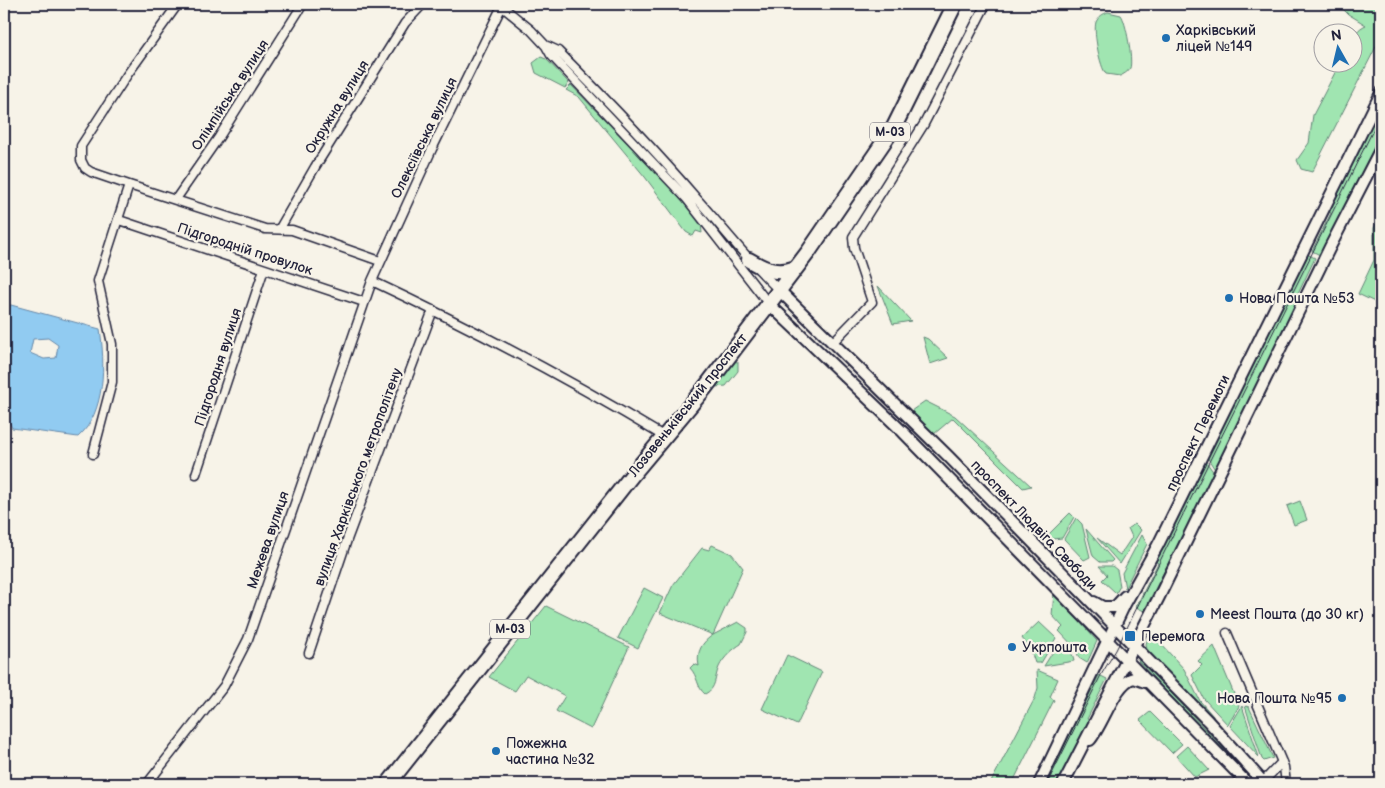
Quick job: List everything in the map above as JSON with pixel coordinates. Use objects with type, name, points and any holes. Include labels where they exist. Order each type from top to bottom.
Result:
[{"type":"highway","name":"Лозовеньківський проспект","points":[[388,784],[633,474],[665,437],[796,268],[894,127],[955,4]]},
{"type":"highway","points":[[749,260],[771,271],[784,272],[796,268]]},
{"type":"main road","name":"проспект Перемоги","points":[[1039,784],[1107,642],[1158,545],[1380,100]]},
{"type":"main road","points":[[1063,784],[1381,148]]},
{"type":"main road","name":"проспект Людвіга Свободи","points":[[779,290],[1208,721],[1263,783]]},
{"type":"main road","name":"проспект Людвіга Свободи","points":[[768,303],[903,432],[1248,784]]},
{"type":"main road","points":[[1078,590],[1103,607],[1119,605],[1151,549],[1158,545]]},
{"type":"main road","points":[[1078,754],[1098,730],[1123,684],[1134,678],[1150,684]]},
{"type":"street","points":[[178,4],[127,74],[81,146],[81,160],[85,168],[91,172],[129,185],[265,228],[292,230],[380,261]]},
{"type":"street","name":"Олімпійська вулиця","points":[[176,199],[219,137],[302,4]]},
{"type":"street","name":"Окружна вулиця","points":[[280,228],[314,167],[405,23],[423,4]]},
{"type":"street","points":[[832,343],[872,302],[854,248],[853,236],[924,124],[986,4]]},
{"type":"street","points":[[501,5],[546,46],[551,55],[682,193],[768,303]]},
{"type":"street","name":"Олексіївська вулиця","points":[[372,282],[380,261],[501,5]]},
{"type":"street","points":[[546,46],[558,51],[619,113],[749,260],[779,290]]},
{"type":"street","points":[[93,454],[112,382],[112,344],[98,281],[129,185]]},
{"type":"street","name":"Підгородній провулок","points":[[119,220],[364,302]]},
{"type":"street","points":[[718,238],[725,231]]},
{"type":"street","name":"Підгородня вулиця","points":[[196,474],[264,268]]},
{"type":"street","points":[[372,282],[433,310],[599,397],[665,437]]},
{"type":"street","name":"Межева вулиця","points":[[147,784],[224,686],[248,639],[372,282]]},
{"type":"street","name":"вулиця Харківського метрополітену","points":[[309,653],[348,537],[433,310]]},
{"type":"street","points":[[1227,633],[1286,772],[1286,784]]},
{"type":"street","points":[[1263,783],[1282,762]]},
{"type":"green space","points":[[1338,4],[1381,4],[1381,37],[1312,172],[1301,169],[1297,160],[1309,143],[1313,115],[1335,72],[1362,72],[1362,27],[1366,25],[1348,14]]},
{"type":"green space","points":[[1108,12],[1121,15],[1128,41],[1131,64],[1127,72],[1120,76],[1106,74],[1101,64],[1095,33],[1098,18]]},
{"type":"green space","points":[[541,57],[546,59],[569,83],[565,88],[536,73],[533,63]]},
{"type":"green space","points":[[571,85],[665,182],[701,223],[702,233],[696,231],[693,236],[686,232],[645,177],[579,97],[566,90]]},
{"type":"green space","points":[[1381,109],[1381,134],[1320,255],[1312,251],[1331,213],[1328,211]]},
{"type":"green space","points":[[1381,214],[1381,305],[1358,294],[1374,260],[1374,228]]},
{"type":"green space","points":[[1307,254],[1315,258],[1297,296],[1300,298],[1216,471],[1207,457]]},
{"type":"green space","points":[[878,286],[911,321],[893,324]]},
{"type":"green space","points":[[923,337],[928,339],[948,358],[930,364]]},
{"type":"green space","points":[[733,361],[738,362],[738,371],[726,386],[713,386]]},
{"type":"green space","points":[[925,401],[955,416],[1031,486],[1023,488],[953,418],[934,434],[911,411]]},
{"type":"green space","points":[[1205,460],[1214,473],[1144,611],[1136,607],[1158,563],[1155,561]]},
{"type":"green space","points":[[1300,501],[1307,520],[1294,525],[1287,506]]},
{"type":"green space","points":[[1070,513],[1074,517],[1062,538],[1043,540]]},
{"type":"green space","points":[[1076,518],[1082,524],[1090,557],[1084,560],[1064,539]]},
{"type":"green space","points":[[1135,524],[1141,530],[1120,564],[1097,538],[1120,555],[1132,537],[1128,528]]},
{"type":"green space","points":[[1086,529],[1113,560],[1111,562],[1100,562],[1093,556]]},
{"type":"green space","points":[[1142,535],[1147,544],[1125,588],[1122,573]]},
{"type":"green space","points":[[712,545],[732,554],[743,568],[713,635],[660,613],[673,585],[702,548],[709,550]]},
{"type":"green space","points":[[1099,566],[1112,566],[1117,570],[1120,586],[1116,593],[1102,580],[1107,575]]},
{"type":"green space","points":[[644,588],[663,598],[638,648],[618,638]]},
{"type":"green space","points":[[1054,593],[1097,641],[1087,663],[1079,658],[1075,648],[1059,631],[1063,627],[1052,615]]},
{"type":"green space","points":[[546,606],[629,647],[591,729],[556,711],[565,696],[526,675],[515,691],[489,677]]},
{"type":"green space","points":[[738,622],[747,628],[741,644],[723,660],[712,689],[705,694],[700,689],[695,675],[690,668],[694,664],[699,666],[699,652],[706,641],[713,635]]},
{"type":"green space","points":[[1039,622],[1056,638],[1041,663],[1035,663],[1031,651],[1022,638]]},
{"type":"green space","points":[[1150,632],[1184,669],[1200,701],[1213,716],[1215,723],[1147,650],[1146,644]]},
{"type":"green space","points":[[1059,642],[1072,654],[1074,661],[1044,666]]},
{"type":"green space","points":[[1214,646],[1239,706],[1228,725],[1204,699],[1192,675],[1202,665],[1198,661]]},
{"type":"green space","points":[[787,655],[822,672],[797,725],[762,709]]},
{"type":"green space","points":[[1140,660],[1255,782],[1253,784],[1138,661]]},
{"type":"green space","points":[[1037,670],[1058,679],[1050,697],[1054,700],[1012,784],[990,784],[1035,698],[1038,688]]},
{"type":"green space","points":[[1099,675],[1107,679],[1087,719],[1091,721],[1060,784],[1045,784]]},
{"type":"green space","points":[[1242,706],[1259,757],[1230,726]]},
{"type":"green space","points":[[1245,706],[1249,707],[1273,758],[1264,761],[1262,759]]},
{"type":"green space","points":[[1150,712],[1182,744],[1172,753],[1140,720]]},
{"type":"green space","points":[[1187,746],[1209,770],[1195,777],[1176,756]]},
{"type":"water","points":[[11,305],[100,329],[103,371],[99,401],[87,427],[78,437],[12,428],[9,422],[4,307]],"holes":[[[48,338],[58,345],[56,358],[44,359],[30,353],[33,339]]]},
{"type":"tram line","points":[[1047,784],[1101,675],[1116,650],[1381,114]]},
{"type":"place","name":"Харківський ліцей №149","points":[[1166,38]]},
{"type":"place","name":"Нова Пошта №53","points":[[1229,298]]},
{"type":"place","name":"Meest Пошта (до 30 кг)","points":[[1200,614]]},
{"type":"place","name":"Перемога","points":[[1130,636]]},
{"type":"place","name":"Укрпошта","points":[[1012,647]]},
{"type":"place","name":"Нова Пошта №95","points":[[1342,698]]},
{"type":"place","name":"Пожежна частина №32","points":[[496,751]]}]
